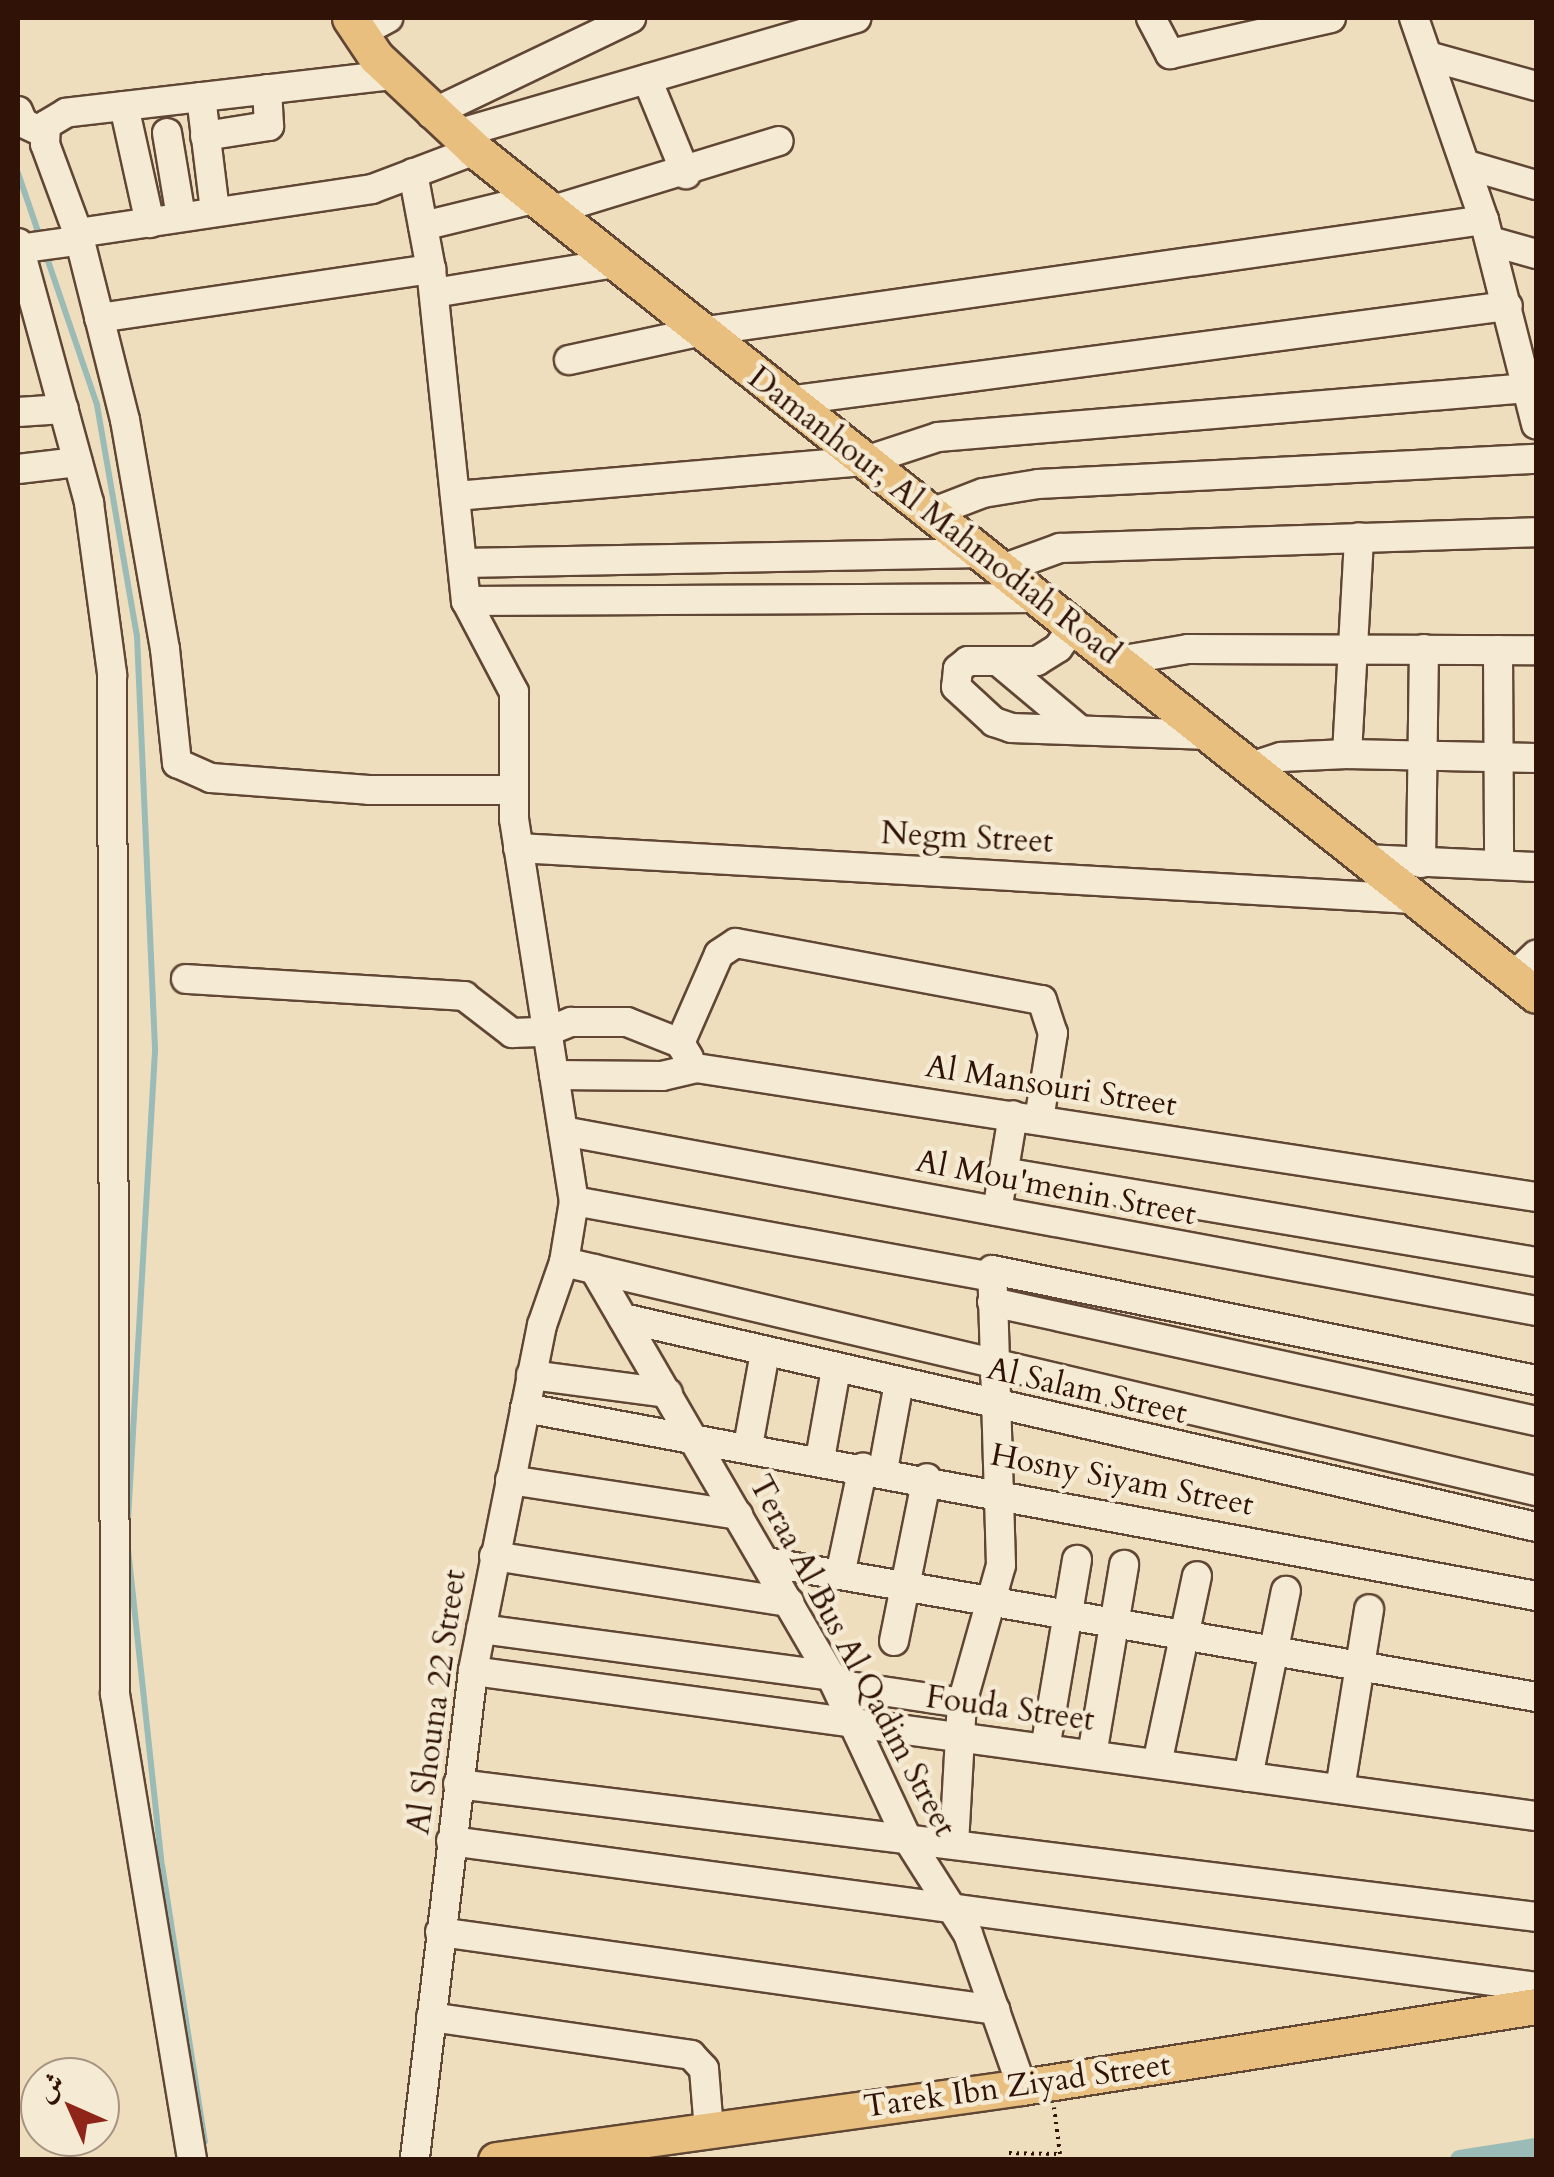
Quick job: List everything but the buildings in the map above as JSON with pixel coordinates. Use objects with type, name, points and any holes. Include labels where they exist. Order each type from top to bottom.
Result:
[{"type":"main road","name":"Damanhour, Al Mahmodiah Road","points":[[366,23],[392,74],[454,133],[1412,899],[1529,976]]},
{"type":"main road","name":"Tarek Ibn Ziyad Street","points":[[496,2160],[1037,2085],[1536,2006]]},
{"type":"street","points":[[192,2160],[115,1694],[112,674],[78,462],[22,247],[181,217],[372,188],[413,173],[454,133],[632,18]]},
{"type":"street","points":[[454,133],[856,18]]},
{"type":"street","points":[[1150,18],[1170,54],[1331,18]]},
{"type":"street","points":[[1414,18],[1487,230],[1536,424]]},
{"type":"street","points":[[1428,56],[1536,86]]},
{"type":"street","points":[[392,74],[66,113],[46,124],[44,133],[99,318],[158,610],[176,763],[211,778],[369,790],[512,790]]},
{"type":"street","points":[[647,78],[686,174]]},
{"type":"street","points":[[206,136],[270,126],[266,89]]},
{"type":"street","points":[[200,97],[216,212]]},
{"type":"street","points":[[124,106],[150,223]]},
{"type":"street","points":[[18,111],[23,124],[44,133]]},
{"type":"street","points":[[167,133],[181,217]]},
{"type":"street","points":[[423,226],[686,174],[780,141]]},
{"type":"street","points":[[1467,165],[1536,185]]},
{"type":"street","points":[[413,173],[432,281],[466,602],[1038,598]]},
{"type":"street","points":[[568,360],[699,332],[1487,230],[1536,254]]},
{"type":"street","points":[[99,318],[615,263]]},
{"type":"street","points":[[788,401],[1508,306]]},
{"type":"street","points":[[18,343],[48,344]]},
{"type":"street","points":[[455,496],[865,461],[938,437],[1528,388]]},
{"type":"street","points":[[18,412],[64,409]]},
{"type":"street","points":[[932,514],[983,493],[1038,484],[1536,459]]},
{"type":"street","points":[[18,469],[78,462]]},
{"type":"street","points":[[463,563],[992,561],[1060,548],[1536,532]]},
{"type":"street","points":[[1347,754],[1358,537]]},
{"type":"street","name":"Al Shouna 22 Street","points":[[415,2160],[473,1671],[531,1375],[564,1262],[574,1201],[518,848],[512,790],[514,692],[466,602]]},
{"type":"street","points":[[1074,626],[1044,658],[968,661],[955,681],[994,722],[1210,735]]},
{"type":"street","points":[[1118,661],[1188,649],[1536,650]]},
{"type":"street","points":[[1421,863],[1424,649]]},
{"type":"street","points":[[1498,650],[1499,865]]},
{"type":"street","points":[[999,662],[1080,730]]},
{"type":"street","points":[[1250,767],[1281,757],[1347,754],[1536,758]]},
{"type":"street","name":"Negm Street","points":[[518,848],[1412,899]]},
{"type":"street","points":[[1364,860],[1536,868]]},
{"type":"street","points":[[680,1044],[720,954],[736,943],[1042,1000],[1053,1032],[1004,1172],[997,1212]]},
{"type":"street","points":[[186,979],[414,988],[464,996],[512,1032],[546,1032],[571,1022],[628,1022],[680,1044],[696,1068]]},
{"type":"street","name":"Al Mansouri Street","points":[[554,1075],[662,1076],[696,1068],[1536,1196]]},
{"type":"street","name":"Al Mou'menin Street","points":[[563,1131],[1536,1311]]},
{"type":"street","points":[[1004,1172],[1536,1262]]},
{"type":"street","points":[[574,1201],[991,1283],[1536,1380]]},
{"type":"street","points":[[564,1262],[1536,1492]]},
{"type":"street","name":"Teraa Al Bus Al Qadim Street","points":[[594,1269],[833,1680],[907,1838],[956,1914],[996,2010],[1037,2085]]},
{"type":"street","points":[[954,1844],[962,1703],[1002,1546],[996,1490],[991,1283]]},
{"type":"street","points":[[991,1283],[1536,1421]]},
{"type":"street","name":"Al Salam Street","points":[[623,1318],[1536,1528]]},
{"type":"street","points":[[748,1446],[765,1352]]},
{"type":"street","points":[[820,1459],[836,1368]]},
{"type":"street","points":[[531,1375],[668,1393]]},
{"type":"street","points":[[840,1576],[899,1383]]},
{"type":"street","name":"Hosny Siyam Street","points":[[525,1408],[996,1490],[1536,1596]]},
{"type":"street","points":[[894,1641],[927,1478]]},
{"type":"street","points":[[510,1480],[738,1514]]},
{"type":"street","points":[[494,1556],[789,1602]]},
{"type":"street","points":[[1045,1749],[1077,1560]]},
{"type":"street","points":[[766,1562],[1536,1698]]},
{"type":"street","points":[[1092,1756],[1124,1565]]},
{"type":"street","points":[[1156,1764],[1197,1576]]},
{"type":"street","points":[[1248,1776],[1286,1591]]},
{"type":"street","points":[[1340,1789],[1369,1609]]},
{"type":"street","name":"Fouda Street","points":[[481,1629],[833,1680],[962,1703]]},
{"type":"street","name":"Fouda Street","points":[[473,1671],[1536,1816]]},
{"type":"street","points":[[458,1784],[1536,1917]]},
{"type":"street","points":[[451,1840],[956,1914],[1536,1987]]},
{"type":"street","points":[[440,1932],[996,2010]]},
{"type":"street","points":[[431,2017],[691,2056],[704,2069],[709,2130]]},
{"type":"path","points":[[1009,2156],[1060,2154],[1037,2085]]},
{"type":"waterway","points":[[18,173],[41,240]]},
{"type":"waterway","points":[[45,252],[97,405],[137,636],[155,1051],[128,1526]]},
{"type":"waterway","points":[[128,1549],[162,1865],[205,2142]]},
{"type":"waterway","points":[[1460,2160],[1536,2148]]}]
